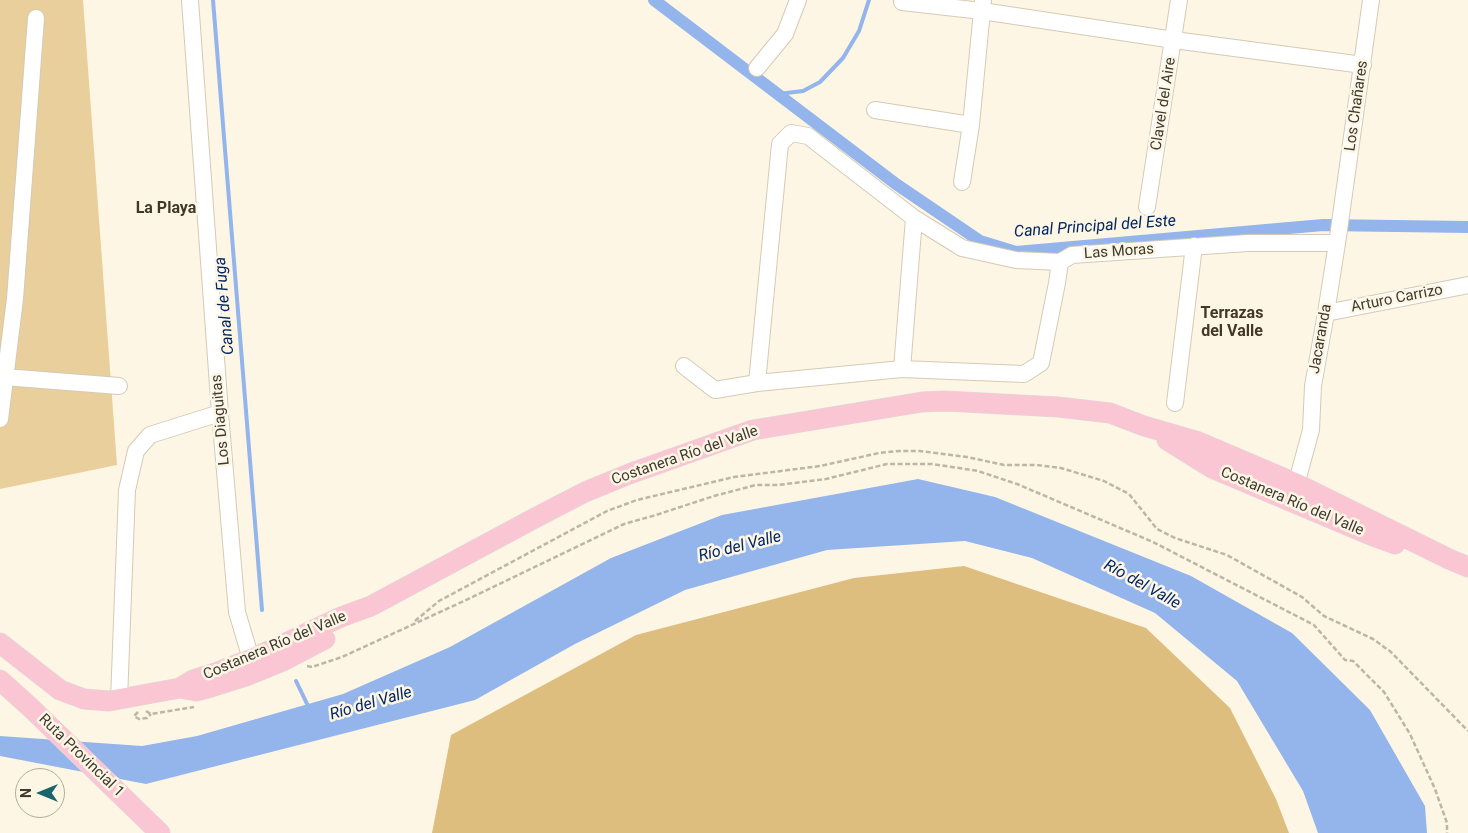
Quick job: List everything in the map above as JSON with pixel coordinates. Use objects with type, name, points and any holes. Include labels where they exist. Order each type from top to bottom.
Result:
[{"type":"main road","name":"Costanera Río del Valle","points":[[180,688],[192,680],[251,659],[341,617],[371,606],[585,492],[694,450],[753,430],[896,406],[945,400],[1058,407],[1110,413],[1144,426],[1212,468],[1296,484],[1373,536],[1468,567]]},
{"type":"main road","name":"Costanera Río del Valle","points":[[0,643],[52,685],[68,694],[93,701],[119,700],[180,688],[196,690],[212,687],[246,676],[283,661],[347,627],[371,606]]},
{"type":"main road","name":"Ruta Provincial 1","points":[[0,680],[160,833]]},
{"type":"street","name":"Los Diaguitas","points":[[190,0],[220,413],[237,612],[251,659]]},
{"type":"street","points":[[758,68],[785,34],[798,0]]},
{"type":"street","name":"Clavel del Aire","points":[[1147,207],[1179,0]]},
{"type":"street","name":"Los Chañares","points":[[1341,211],[1371,0]]},
{"type":"street","points":[[902,2],[982,6],[1174,40],[1363,65]]},
{"type":"street","points":[[962,182],[971,125],[982,6]]},
{"type":"street","points":[[0,419],[15,299],[36,18]]},
{"type":"street","points":[[875,110],[971,125]]},
{"type":"street","name":"Las Moras","points":[[757,383],[780,144],[791,133],[808,136],[914,218],[962,248],[1016,260],[1060,262],[1072,255],[1194,246],[1338,240]]},
{"type":"street","name":"Jacaranda","points":[[1296,484],[1311,430],[1313,386],[1338,240],[1341,211]]},
{"type":"street","points":[[902,369],[914,218]]},
{"type":"street","points":[[1176,403],[1194,246]]},
{"type":"street","points":[[684,366],[714,390],[757,383],[902,369],[1024,374],[1040,363],[1060,262]]},
{"type":"street","name":"Arturo Carrizo","points":[[1326,313],[1468,285]]},
{"type":"street","points":[[4,377],[119,386]]},
{"type":"street","points":[[119,700],[127,490],[136,451],[150,434],[220,413]]},
{"type":"path","points":[[412,623],[439,602],[607,511],[637,500],[734,477],[820,466],[879,453],[920,451],[968,457],[1004,466],[1037,465],[1062,468],[1104,481],[1129,494],[1157,529],[1175,538],[1227,555],[1302,597],[1324,616],[1373,639],[1391,652],[1468,731]]},
{"type":"path","points":[[305,666],[312,667],[342,657],[624,524],[756,485],[778,485],[826,479],[887,464],[932,464],[978,471],[1016,484],[1153,542],[1314,625],[1345,660],[1353,661],[1384,692],[1410,734],[1435,788],[1446,823],[1447,833]]},
{"type":"path","points":[[151,714],[146,711],[137,712],[134,716],[139,720],[147,718],[151,714],[202,706]]},
{"type":"shaded area","points":[[0,0],[83,0],[117,465],[0,489]]},
{"type":"shaded area","points":[[964,566],[1146,628],[1230,708],[1276,799],[1289,833],[432,833],[451,735],[636,635],[854,578]]},
{"type":"water","name":"Río del Valle","points":[[918,479],[995,497],[1191,576],[1292,633],[1370,710],[1425,806],[1427,833],[1318,833],[1303,791],[1237,681],[1155,613],[1032,558],[965,541],[827,550],[685,590],[575,644],[475,700],[146,784],[0,756],[0,736],[142,746],[197,736],[343,694],[450,647],[611,558],[722,515]]},
{"type":"waterway","name":"Canal de Fuga","points":[[213,0],[262,610]]},
{"type":"waterway","name":"Canal Principal del Este","points":[[654,0],[896,184],[980,241],[1016,252],[1323,225],[1468,227]]},
{"type":"waterway","points":[[778,94],[803,91],[820,82],[843,58],[859,31],[869,0]]},
{"type":"waterway","name":"Canal de Fuga","points":[[296,681],[309,708]]},
{"type":"district","name":"La Playa","points":[[166,209]]},
{"type":"district","name":"Terrazas del Valle","points":[[1232,323]]}]
